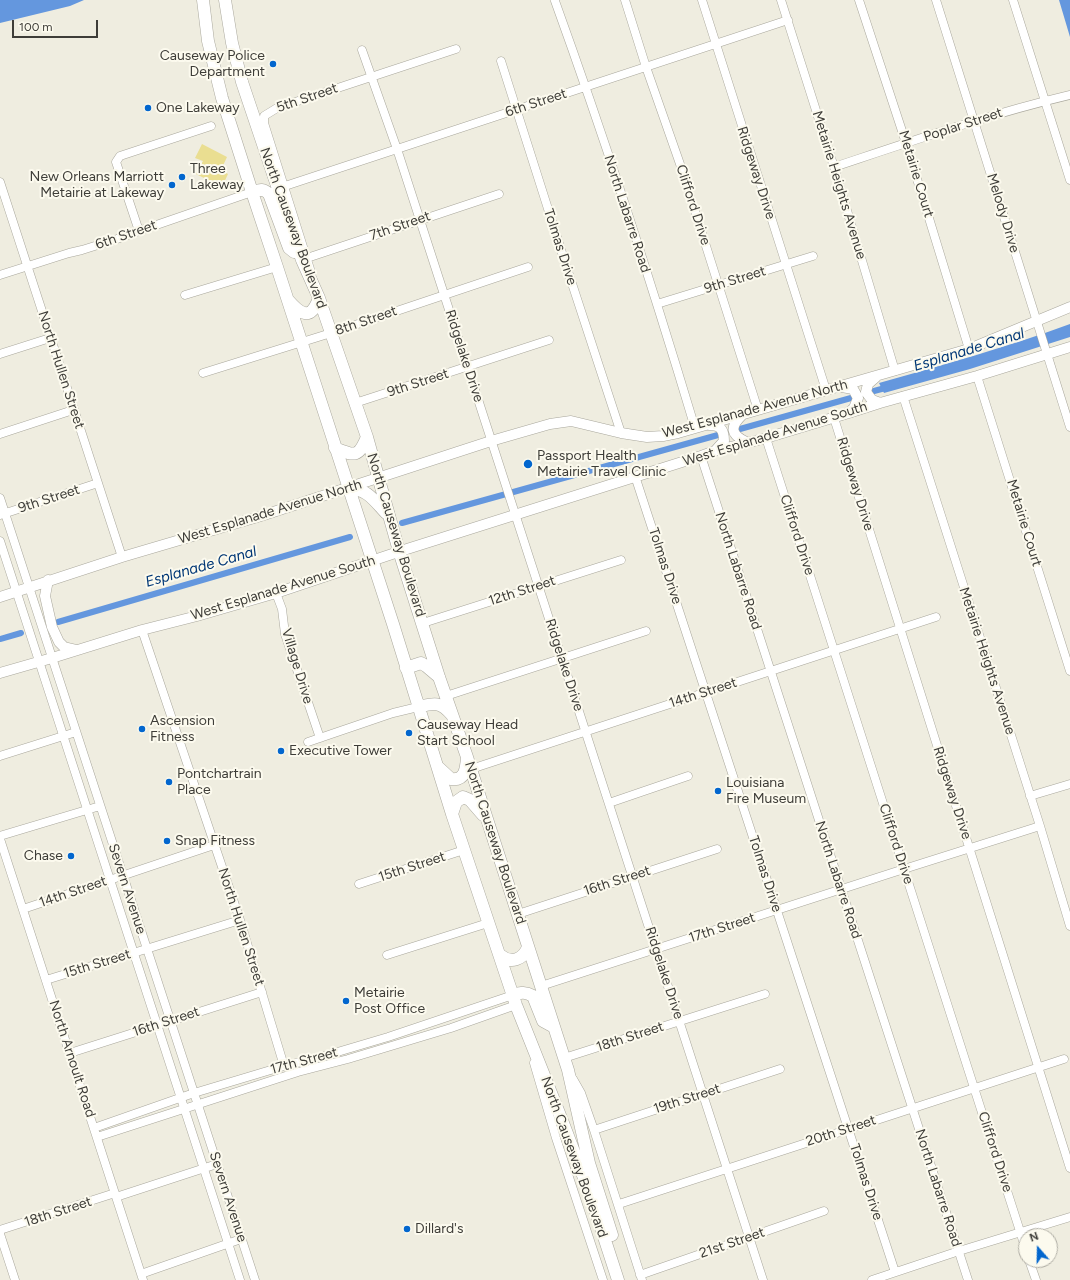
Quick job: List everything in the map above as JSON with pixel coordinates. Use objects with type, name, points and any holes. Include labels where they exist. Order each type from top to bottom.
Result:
[{"type":"highway","name":"North Causeway Boulevard","points":[[203,0],[208,41],[222,98],[372,560],[452,814],[527,1035],[564,1123],[621,1276]]},
{"type":"highway","name":"North Causeway Boulevard","points":[[225,0],[238,68],[264,150],[305,259],[367,437],[399,551],[566,1064],[589,1163],[621,1276]]},
{"type":"highway","points":[[252,192],[261,189],[269,194],[289,248],[305,259]]},
{"type":"highway","points":[[287,299],[297,310],[303,313],[308,313],[316,306],[317,293]]},
{"type":"highway","points":[[335,448],[349,454],[356,454],[361,451],[367,437]]},
{"type":"highway","points":[[348,488],[363,491],[370,495],[388,515]]},
{"type":"highway","points":[[406,668],[421,663],[439,677]]},
{"type":"highway","points":[[418,707],[433,703],[440,704],[452,715]]},
{"type":"highway","points":[[437,766],[451,779],[460,778],[466,769],[467,757]]},
{"type":"highway","points":[[452,814],[456,802],[463,797],[470,800],[487,819]]},
{"type":"highway","points":[[500,955],[509,960],[519,959],[523,956],[528,947]]},
{"type":"highway","points":[[515,1000],[521,992],[533,996],[543,1021],[554,1027]]},
{"type":"main road","name":"West Esplanade Avenue North","points":[[0,596],[122,556],[261,516],[491,441],[550,424],[571,421],[621,433],[663,436],[708,425],[969,349],[1070,307]]},
{"type":"main road","name":"West Esplanade Avenue South","points":[[0,673],[142,630],[276,593],[514,510],[635,476],[746,442],[766,438],[903,396],[978,376],[1070,347]]},
{"type":"main road","points":[[877,376],[868,384],[866,392],[872,400],[880,403]]},
{"type":"main road","points":[[839,387],[853,389],[858,398],[848,413]]},
{"type":"main road","points":[[742,414],[734,425],[733,431],[736,436],[746,442]]},
{"type":"main road","points":[[708,425],[716,425],[721,428],[724,436],[724,441],[715,451]]},
{"type":"main road","points":[[48,580],[45,596],[52,627],[59,642],[64,647],[77,650]]},
{"type":"street","name":"Clifford Drive","points":[[625,0],[646,67],[680,164],[758,410]]},
{"type":"street","name":"Ridgeway Drive","points":[[702,0],[826,390]]},
{"type":"street","name":"Metairie Heights Avenue","points":[[781,0],[834,167],[895,370]]},
{"type":"street","name":"Metairie Court","points":[[859,0],[906,143],[969,349]]},
{"type":"street","name":"Melody Drive","points":[[936,0],[1070,427]]},
{"type":"street","points":[[1014,0],[1070,180]]},
{"type":"street","name":"North Labarre Road","points":[[555,1],[586,87],[657,304],[695,428]]},
{"type":"street","name":"6th Street","points":[[285,186],[788,20]]},
{"type":"street","name":"5th Street","points":[[305,259],[285,186],[264,123],[264,116],[268,112],[277,108],[456,49]]},
{"type":"street","name":"Ridgelake Drive","points":[[362,50],[397,149],[763,1280]]},
{"type":"street","name":"Tolmas Drive","points":[[501,61],[621,433]]},
{"type":"street","name":"Poplar Street","points":[[834,167],[974,121],[1070,95]]},
{"type":"street","points":[[139,231],[116,162],[120,156],[211,126]]},
{"type":"street","name":"North Hullen Street","points":[[0,182],[122,556]]},
{"type":"street","name":"6th Street","points":[[0,275],[117,239],[252,192]]},
{"type":"street","name":"7th Street","points":[[305,259],[499,194]]},
{"type":"street","name":"9th Street","points":[[657,304],[813,256]]},
{"type":"street","points":[[185,295],[277,267]]},
{"type":"street","name":"8th Street","points":[[202,373],[331,333],[528,267]]},
{"type":"street","points":[[0,354],[50,338]]},
{"type":"street","name":"9th Street","points":[[355,403],[549,340]]},
{"type":"street","name":"Metairie Court","points":[[978,376],[1070,671]]},
{"type":"street","name":"Metairie Heights Avenue","points":[[903,396],[1040,826],[1070,926]]},
{"type":"street","points":[[0,434],[74,410]]},
{"type":"street","name":"Ridgeway Drive","points":[[834,418],[1070,1168]]},
{"type":"street","name":"Clifford Drive","points":[[766,438],[1019,1228]]},
{"type":"street","name":"North Labarre Road","points":[[701,456],[968,1280]]},
{"type":"street","name":"Tolmas Drive","points":[[635,476],[895,1272]]},
{"type":"street","name":"9th Street","points":[[2,514],[98,483]]},
{"type":"street","name":"Severn Avenue","points":[[0,498],[2,514],[29,586],[255,1280]]},
{"type":"street","name":"Severn Avenue","points":[[0,541],[240,1280]]},
{"type":"street","name":"12th Street","points":[[423,623],[621,560]]},
{"type":"street","name":"Village Drive","points":[[276,593],[282,609],[285,634],[320,738]]},
{"type":"street","name":"14th Street","points":[[471,769],[936,617]]},
{"type":"street","name":"North Hullen Street","points":[[142,630],[240,920],[284,1066]]},
{"type":"street","points":[[446,696],[562,659],[646,630]]},
{"type":"street","points":[[308,742],[394,713],[418,707]]},
{"type":"street","points":[[0,756],[76,732]]},
{"type":"street","points":[[609,803],[688,776]]},
{"type":"street","points":[[1030,796],[1070,784]]},
{"type":"street","points":[[0,837],[100,806]]},
{"type":"street","name":"17th Street","points":[[541,986],[1040,826]]},
{"type":"street","name":"North Arnoult Road","points":[[0,837],[142,1277]]},
{"type":"street","name":"14th Street","points":[[23,909],[214,845]]},
{"type":"street","name":"16th Street","points":[[518,914],[717,849]]},
{"type":"street","name":"15th Street","points":[[359,884],[464,850]]},
{"type":"street","name":"15th Street","points":[[46,980],[240,920]]},
{"type":"street","points":[[387,955],[488,923]]},
{"type":"street","name":"16th Street","points":[[70,1053],[262,992]]},
{"type":"street","name":"18th Street","points":[[566,1064],[680,1022],[765,994]]},
{"type":"street","name":"17th Street","points":[[94,1128],[194,1094],[284,1066],[388,1038],[515,1000]]},
{"type":"street","name":"17th Street","points":[[97,1137],[298,1072],[398,1044],[515,1000]]},
{"type":"street","name":"North Causeway Boulevard","points":[[527,1035],[537,1077],[603,1280]]},
{"type":"street","name":"20th Street","points":[[618,1204],[1064,1059]]},
{"type":"street","name":"North Causeway Boulevard","points":[[566,1064],[581,1092],[641,1278]]},
{"type":"street","name":"19th Street","points":[[594,1130],[780,1069]]},
{"type":"street","name":"18th Street","points":[[0,1230],[217,1164]]},
{"type":"street","name":"21st Street","points":[[641,1278],[824,1211]]},
{"type":"street","points":[[1033,1228],[1070,1217]]},
{"type":"street","points":[[872,1280],[1018,1233]]},
{"type":"street","points":[[0,1234],[15,1280]]},
{"type":"street","points":[[142,1277],[241,1239]]},
{"type":"street","points":[[1032,1268],[1036,1280]]},
{"type":"shaded area","points":[[202,144],[227,157],[221,170],[228,174],[222,187],[196,174],[203,161],[195,158]]},
{"type":"water","points":[[0,0],[84,0],[70,6],[0,23]]},
{"type":"water","points":[[1059,0],[1070,0],[1070,37]]},
{"type":"water","points":[[1070,324],[1070,337],[970,369],[884,393],[879,383],[999,348]]},
{"type":"waterway","name":"Esplanade Canal","points":[[874,391],[889,387]]},
{"type":"waterway","name":"Esplanade Canal","points":[[740,429],[851,398]]},
{"type":"waterway","name":"Esplanade Canal","points":[[402,523],[718,435]]},
{"type":"waterway","name":"Esplanade Canal","points":[[58,622],[350,537]]},
{"type":"waterway","name":"Esplanade Canal","points":[[0,639],[21,633]]},
{"type":"place","name":"Causeway Police Department","points":[[273,64]]},
{"type":"place","name":"One Lakeway","points":[[148,108]]},
{"type":"place","name":"Three Lakeway","points":[[182,177]]},
{"type":"place","name":"New Orleans Marriott Metairie at Lakeway","points":[[172,185]]},
{"type":"place","name":"Passport Health Metairie Travel Clinic","points":[[528,464]]},
{"type":"place","name":"Ascension Fitness","points":[[142,729]]},
{"type":"place","name":"Causeway Head Start School","points":[[409,733]]},
{"type":"place","name":"Executive Tower","points":[[281,751]]},
{"type":"place","name":"Pontchartrain Place","points":[[169,782]]},
{"type":"place","name":"Louisiana Fire Museum","points":[[718,791]]},
{"type":"place","name":"Snap Fitness","points":[[167,841]]},
{"type":"place","name":"Chase","points":[[71,856]]},
{"type":"place","name":"Metairie Post Office","points":[[346,1001]]},
{"type":"place","name":"Dillard's","points":[[407,1229]]}]
